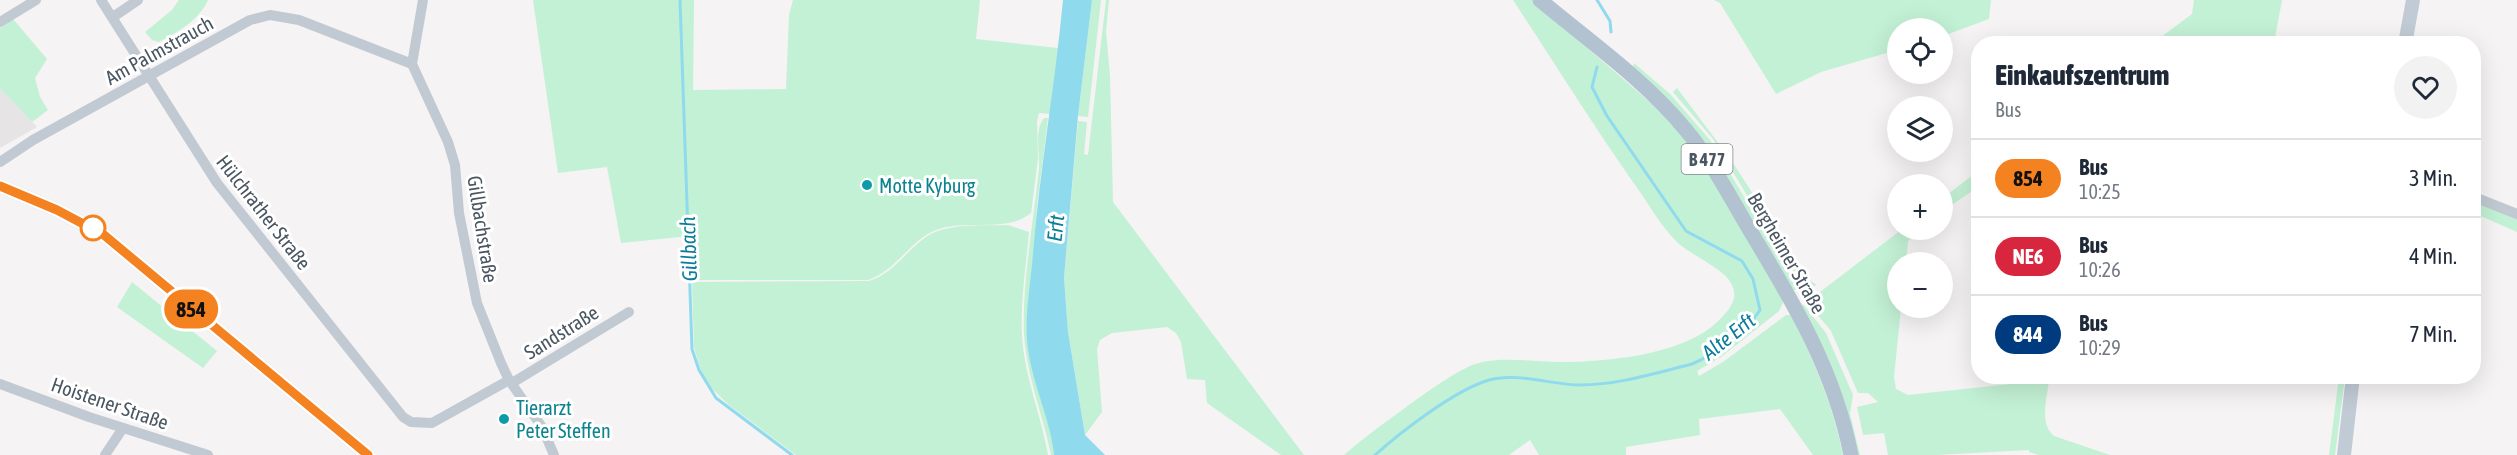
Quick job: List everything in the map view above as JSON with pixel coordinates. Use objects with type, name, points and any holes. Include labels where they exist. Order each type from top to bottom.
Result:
[{"type":"main road","name":"Bergheimer Straße","points":[[1540,0],[1650,93],[1685,129],[1708,160],[1794,304],[1818,350],[1838,404],[1851,455]]},
{"type":"main road","points":[[2406,36],[2413,0]]},
{"type":"main road","points":[[0,186],[57,210],[104,235],[368,455]]},
{"type":"main road","points":[[2344,455],[2352,384]]},
{"type":"street","points":[[0,22],[36,0]]},
{"type":"street","name":"Hülchrather Straße","points":[[101,0],[217,183],[403,417],[411,422],[422,424]]},
{"type":"street","points":[[113,17],[138,0]]},
{"type":"street","points":[[412,64],[423,0]]},
{"type":"street","name":"Am Palmstrauch","points":[[0,162],[33,140],[250,20],[270,15],[299,20],[412,64]]},
{"type":"street","name":"Gillbachstraße","points":[[412,64],[448,142],[455,165],[459,213],[477,303],[511,382],[537,418],[554,455]]},
{"type":"street","points":[[2481,200],[2517,214]]},
{"type":"street","name":"Sandstraße","points":[[422,424],[441,420],[511,382],[629,312]]},
{"type":"street","name":"Hoistener Straße","points":[[0,384],[123,428],[208,455]]},
{"type":"street","points":[[105,455],[123,428]]},
{"type":"shaded area","points":[[0,88],[37,127],[0,148]]},
{"type":"green space","points":[[179,0],[208,0],[199,14],[180,30],[159,42],[152,40],[145,32],[172,10]]},
{"type":"green space","points":[[533,0],[694,0],[693,90],[786,89],[789,15],[793,0],[980,0],[976,39],[1058,48],[1050,114],[1039,113],[1037,121],[1038,159],[1031,213],[1009,223],[960,225],[936,230],[918,241],[887,270],[868,280],[692,280],[690,236],[621,243],[607,167],[558,173]]},
{"type":"green space","points":[[1092,0],[1101,0],[1088,117],[1078,116]]},
{"type":"green space","points":[[1106,0],[1109,0],[1106,31],[1110,76],[1113,202],[1304,455],[1281,455],[1207,403],[1205,380],[1187,379],[1181,342],[1176,333],[1167,327],[1112,333],[1100,340],[1097,349],[1102,412],[1085,435],[1068,332],[1064,278],[1078,121],[1087,122],[1084,154],[1088,155]]},
{"type":"green space","points":[[1513,0],[1532,0],[1667,117],[1691,146],[1719,188],[1781,296],[1783,303],[1779,311],[1721,357],[1697,371],[1699,376],[1723,362],[1786,315],[1791,315],[1822,384],[1834,418],[1843,455],[1813,455],[1780,409],[1699,419],[1700,435],[1626,447],[1626,455],[1539,455],[1530,440],[1509,455],[1344,455],[1420,397],[1450,376],[1470,366],[1503,360],[1579,362],[1646,354],[1669,348],[1707,330],[1725,314],[1733,302],[1734,290],[1728,279],[1715,267],[1682,246],[1659,220]]},
{"type":"green space","points":[[1714,0],[1991,0],[1989,19],[1953,32],[1953,18],[1887,18],[1887,53],[1821,72],[1776,94],[1720,3]]},
{"type":"green space","points":[[2194,0],[2282,0],[2275,36],[2162,36],[2192,14]]},
{"type":"green space","points":[[13,19],[47,59],[35,78],[40,97],[48,110],[32,122],[0,88],[0,28]]},
{"type":"green space","points":[[1634,63],[1670,94],[1710,140],[1798,290],[1793,290],[1633,67]]},
{"type":"green space","points":[[1677,88],[1731,160],[1809,280],[1817,285],[1806,288],[1800,283],[1713,139],[1673,92]]},
{"type":"green space","points":[[1044,118],[1048,118],[1037,206],[1027,339],[1054,455],[1051,455],[1031,379],[1024,333],[1027,272],[1039,168],[1038,135]]},
{"type":"green space","points":[[1971,176],[1971,192],[1953,204],[1953,190]]},
{"type":"green space","points":[[2481,205],[2517,218],[2517,232],[2481,216]]},
{"type":"green space","points":[[1008,225],[1029,232],[1022,338],[1026,368],[1048,455],[796,455],[729,405],[708,385],[694,347],[692,282],[869,281],[887,272],[917,244],[933,233],[960,226]]},
{"type":"green space","points":[[1888,240],[1909,240],[1907,252],[1887,252],[1887,318],[1900,318],[1894,377],[1896,389],[1908,395],[2011,384],[2048,384],[2045,418],[2049,431],[2054,436],[2110,455],[2039,455],[2029,450],[1888,455],[1884,433],[1863,435],[1857,407],[1878,402],[1868,393],[1858,393],[1831,331],[1807,302]]},
{"type":"green space","points":[[132,282],[217,351],[203,368],[117,307]]},
{"type":"green space","points":[[1803,304],[1826,333],[1853,395],[1850,414],[1860,455],[1857,455],[1836,378]]},
{"type":"green space","points":[[2338,384],[2344,384],[2335,455],[2329,455]]},
{"type":"water","name":"Erft","points":[[1063,0],[1092,0],[1078,116],[1064,278],[1068,332],[1085,435],[1105,455],[1054,455],[1027,340],[1027,307],[1036,221]]},
{"type":"waterway","name":"Gillbach","points":[[680,0],[692,349],[699,370],[716,398],[792,455]]},
{"type":"waterway","name":"Alte Erft","points":[[1597,0],[1610,21],[1611,32]]},
{"type":"waterway","name":"Alte Erft","points":[[1375,455],[1414,423],[1475,385],[1510,377],[1580,385],[1594,384],[1623,381],[1692,364],[1739,334],[1760,310],[1753,279],[1742,261],[1686,231],[1607,116],[1592,87],[1597,67]]},
{"type":"bus line","name":"854","points":[[0,186],[57,210],[104,235],[368,455]]},
{"type":"place","name":"Motte Kyburg","points":[[867,185]]},
{"type":"place","name":"Tierarzt Peter Steffen","points":[[504,419]]}]
